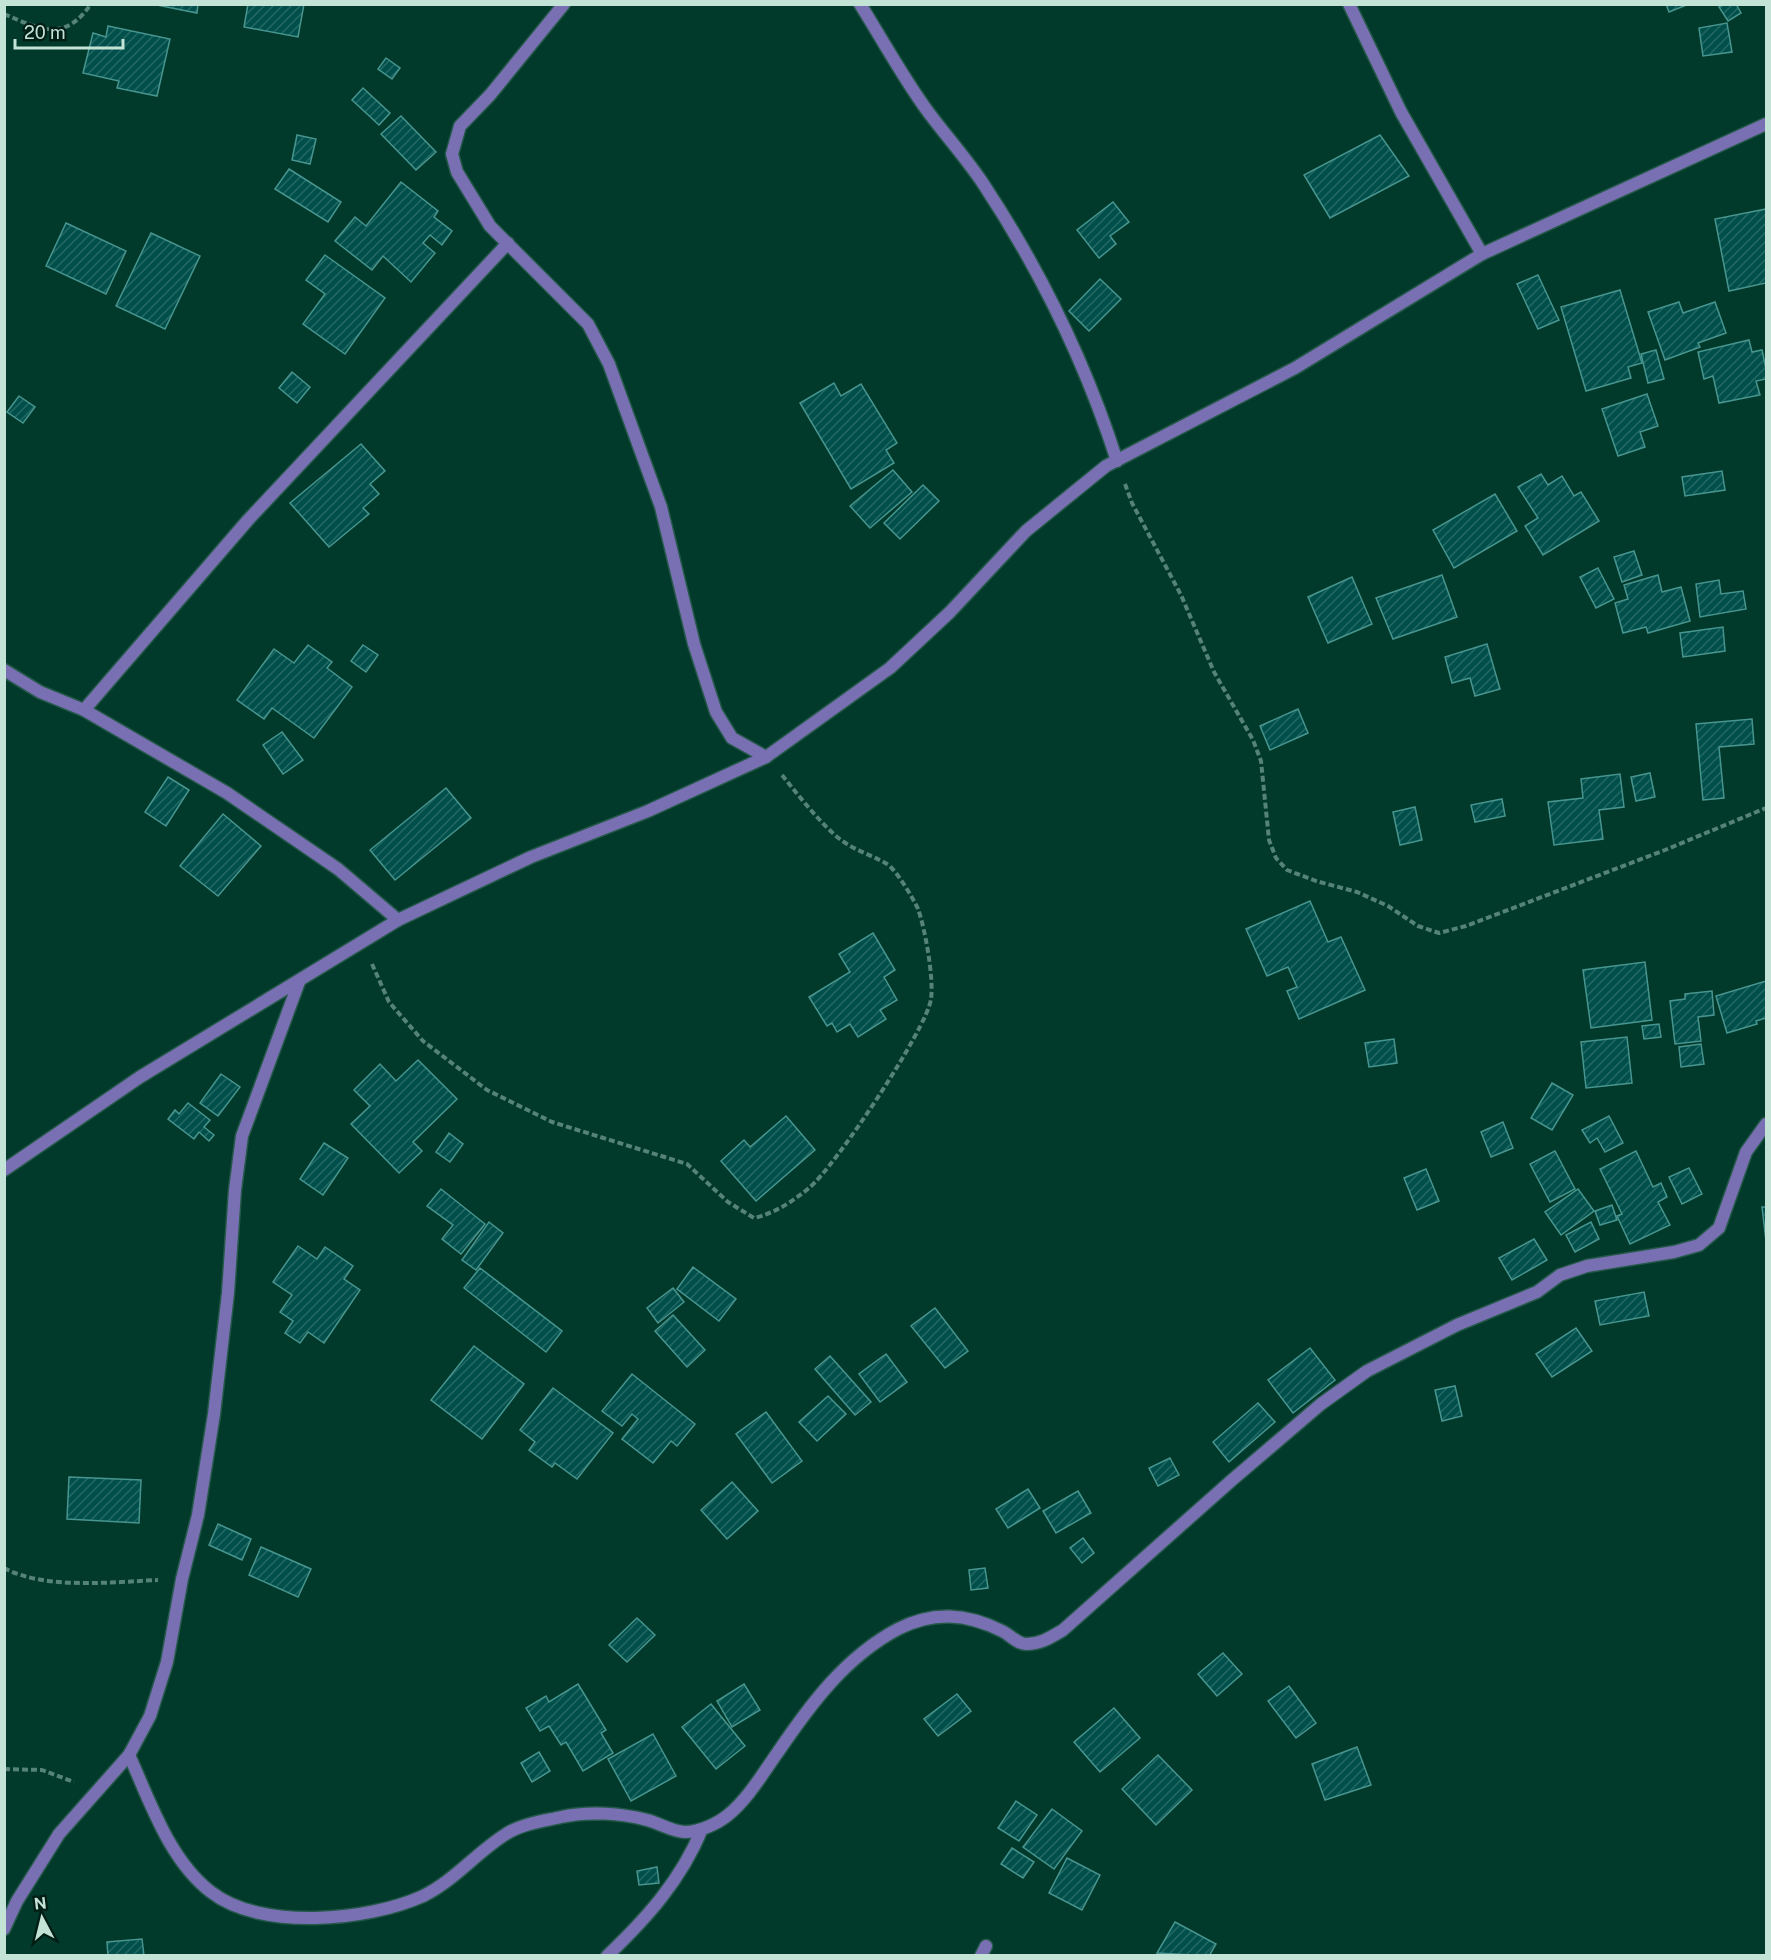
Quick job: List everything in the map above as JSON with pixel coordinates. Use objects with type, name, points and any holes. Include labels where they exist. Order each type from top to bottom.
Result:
[{"type":"street","points":[[564,4],[490,94],[460,126],[452,154],[457,172],[490,225],[588,324],[609,364],[661,507],[694,644],[716,712],[732,738],[766,757]]},
{"type":"street","points":[[860,4],[925,107],[984,185],[1022,246],[1070,338],[1101,411],[1117,461]]},
{"type":"street","points":[[1348,4],[1401,112],[1482,254]]},
{"type":"street","points":[[4,1170],[140,1077],[398,920],[531,856],[648,812],[766,757],[890,668],[950,612],[1026,531],[1072,492],[1117,461],[1295,368],[1482,254],[1767,124]]},
{"type":"street","points":[[84,710],[248,520],[508,243]]},
{"type":"street","points":[[4,670],[40,692],[84,710],[187,768],[338,869],[398,920]]},
{"type":"street","points":[[4,1929],[17,1901],[59,1834],[129,1755],[150,1716],[167,1662],[182,1579],[198,1515],[214,1414],[228,1293],[235,1190],[242,1136],[299,982]]},
{"type":"street","points":[[129,1755],[163,1831],[190,1871],[212,1893],[237,1906],[268,1915],[314,1918],[393,1907],[425,1895],[509,1832],[566,1816],[613,1814],[646,1820],[684,1832],[702,1829],[728,1816],[757,1783],[823,1689],[894,1631],[922,1618],[978,1618],[1022,1644],[1041,1642],[1064,1630],[1232,1480],[1322,1404],[1367,1371],[1457,1325],[1536,1292],[1560,1275],[1587,1266],[1674,1252],[1699,1245],[1719,1228],[1746,1152],[1767,1124]]},
{"type":"street","points":[[608,1956],[667,1891],[689,1861],[702,1829]]},
{"type":"path","points":[[4,14],[39,30],[64,29],[86,12],[91,4]]},
{"type":"path","points":[[1117,461],[1132,503],[1181,595],[1214,672],[1253,740],[1261,761],[1269,840],[1276,858],[1287,870],[1357,892],[1388,906],[1418,926],[1439,933],[1466,926],[1665,850],[1767,808]]},
{"type":"path","points":[[362,941],[389,1002],[423,1041],[487,1090],[552,1122],[687,1164],[728,1202],[754,1218],[772,1214],[810,1187],[848,1142],[920,1029],[931,999],[927,948],[918,909],[902,882],[890,865],[857,852],[836,836],[766,757]]},
{"type":"path","points":[[4,1568],[56,1582],[182,1579]]},
{"type":"path","points":[[4,1769],[42,1770],[96,1790]]},
{"type":"building","points":[[152,4],[198,4],[197,13]]},
{"type":"building","points":[[248,4],[304,4],[298,37],[244,27]]},
{"type":"building","points":[[1666,4],[1689,4],[1669,12]]},
{"type":"building","points":[[1723,4],[1736,4],[1741,13],[1728,21],[1719,7]]},
{"type":"building","points":[[1727,23],[1732,52],[1703,56],[1699,28]]},
{"type":"building","points":[[108,26],[170,39],[157,96],[117,88],[119,81],[83,73],[93,33],[106,37]]},
{"type":"building","points":[[386,58],[400,68],[392,79],[378,69]]},
{"type":"building","points":[[363,88],[390,113],[379,125],[352,100]]},
{"type":"building","points":[[401,116],[436,152],[416,170],[381,134]]},
{"type":"building","points":[[297,135],[316,139],[310,164],[292,160]]},
{"type":"building","points":[[1380,135],[1409,176],[1330,218],[1304,175]]},
{"type":"building","points":[[289,169],[341,202],[328,222],[275,189]]},
{"type":"building","points":[[401,182],[438,211],[434,217],[452,231],[442,245],[430,235],[423,243],[435,253],[411,282],[383,256],[372,270],[335,241],[355,217],[366,226]]},
{"type":"building","points":[[1113,202],[1129,222],[1110,236],[1116,244],[1099,258],[1077,230]]},
{"type":"building","points":[[1766,209],[1766,283],[1729,291],[1715,219]]},
{"type":"building","points":[[66,223],[126,251],[106,294],[46,266]]},
{"type":"building","points":[[151,233],[200,256],[165,329],[116,306]]},
{"type":"building","points":[[325,255],[385,298],[345,354],[303,324],[325,294],[306,280]]},
{"type":"building","points":[[1538,275],[1559,320],[1538,329],[1517,284]]},
{"type":"building","points":[[1100,279],[1121,299],[1089,331],[1069,311]]},
{"type":"building","points":[[1620,290],[1642,363],[1628,367],[1631,378],[1586,391],[1561,307]]},
{"type":"building","points":[[1679,302],[1683,313],[1715,302],[1726,333],[1698,343],[1700,347],[1665,360],[1648,312]]},
{"type":"building","points":[[1749,340],[1752,352],[1762,350],[1766,369],[1766,379],[1756,381],[1760,395],[1719,403],[1713,376],[1704,379],[1698,352]]},
{"type":"building","points":[[1656,350],[1664,379],[1648,383],[1641,354]]},
{"type":"building","points":[[292,372],[310,387],[297,403],[279,388]]},
{"type":"building","points":[[834,383],[841,396],[861,384],[897,443],[886,450],[894,463],[851,489],[800,403]]},
{"type":"building","points":[[1647,394],[1658,426],[1640,432],[1645,447],[1618,456],[1602,409]]},
{"type":"building","points":[[19,396],[35,407],[23,423],[7,412]]},
{"type":"building","points":[[361,444],[385,471],[370,484],[379,494],[363,508],[369,514],[329,547],[290,503]]},
{"type":"building","points":[[893,470],[912,492],[870,528],[850,506]]},
{"type":"building","points":[[1722,471],[1725,490],[1685,496],[1682,477]]},
{"type":"building","points":[[1541,474],[1548,485],[1562,476],[1574,496],[1581,492],[1599,521],[1543,555],[1525,526],[1538,518],[1518,487]]},
{"type":"building","points":[[923,485],[939,501],[900,539],[884,523]]},
{"type":"building","points":[[1495,494],[1517,531],[1454,568],[1433,530]]},
{"type":"building","points":[[1634,551],[1642,575],[1622,582],[1614,557]]},
{"type":"building","points":[[1598,568],[1614,599],[1596,608],[1580,577]]},
{"type":"building","points":[[1442,575],[1457,617],[1393,639],[1376,598]]},
{"type":"building","points":[[1658,575],[1662,592],[1681,587],[1690,621],[1648,633],[1646,627],[1623,633],[1615,603],[1628,599],[1624,585]]},
{"type":"building","points":[[1352,577],[1372,624],[1328,643],[1308,597]]},
{"type":"building","points":[[1719,580],[1721,594],[1743,591],[1746,609],[1700,617],[1696,584]]},
{"type":"building","points":[[1723,627],[1725,651],[1683,657],[1680,633]]},
{"type":"building","points":[[1487,644],[1500,689],[1475,696],[1470,678],[1452,683],[1445,657]]},
{"type":"building","points":[[308,645],[332,662],[327,668],[352,687],[314,738],[272,708],[264,719],[237,700],[274,649],[294,663]]},
{"type":"building","points":[[363,645],[378,655],[366,672],[351,661]]},
{"type":"building","points":[[1298,709],[1308,733],[1270,750],[1260,726]]},
{"type":"building","points":[[1752,719],[1754,744],[1719,747],[1724,798],[1703,800],[1696,724]]},
{"type":"building","points":[[282,732],[303,760],[283,774],[263,745]]},
{"type":"building","points":[[1650,773],[1655,797],[1636,801],[1631,777]]},
{"type":"building","points":[[1620,774],[1624,807],[1599,810],[1603,839],[1554,845],[1548,802],[1583,798],[1581,779]]},
{"type":"building","points":[[168,777],[189,790],[166,826],[145,812]]},
{"type":"building","points":[[446,788],[471,818],[395,880],[370,850]]},
{"type":"building","points":[[1502,799],[1505,816],[1475,822],[1471,805]]},
{"type":"building","points":[[1415,807],[1422,840],[1400,845],[1393,812]]},
{"type":"building","points":[[223,814],[261,846],[218,896],[180,866]]},
{"type":"building","points":[[1310,901],[1328,942],[1341,937],[1365,990],[1299,1019],[1287,991],[1297,987],[1288,967],[1267,976],[1246,929]]},
{"type":"building","points":[[873,933],[895,970],[884,977],[897,1000],[880,1010],[886,1019],[858,1037],[850,1024],[837,1032],[832,1023],[827,1026],[809,997],[850,972],[839,954]]},
{"type":"building","points":[[1645,962],[1652,1020],[1591,1028],[1583,970]]},
{"type":"building","points":[[1766,981],[1766,1018],[1756,1021],[1757,1024],[1727,1033],[1716,996]]},
{"type":"building","points":[[1712,991],[1714,1015],[1698,1017],[1701,1041],[1675,1044],[1670,1001],[1685,999],[1685,994]]},
{"type":"building","points":[[1659,1024],[1661,1037],[1644,1039],[1642,1026]]},
{"type":"building","points":[[1627,1037],[1632,1083],[1586,1088],[1581,1042]]},
{"type":"building","points":[[1394,1039],[1397,1063],[1369,1067],[1365,1043]]},
{"type":"building","points":[[1701,1044],[1704,1064],[1681,1067],[1679,1047]]},
{"type":"building","points":[[418,1060],[457,1099],[413,1142],[422,1151],[399,1173],[351,1124],[370,1106],[354,1090],[380,1064],[396,1081]]},
{"type":"building","points":[[221,1074],[240,1087],[218,1116],[200,1103]]},
{"type":"building","points":[[1552,1083],[1573,1095],[1552,1130],[1531,1118]]},
{"type":"building","points":[[188,1103],[210,1120],[204,1127],[214,1135],[209,1141],[199,1132],[194,1139],[168,1119],[175,1110],[179,1114]]},
{"type":"building","points":[[786,1116],[815,1150],[756,1201],[721,1161],[744,1140],[750,1147]]},
{"type":"building","points":[[1609,1116],[1623,1143],[1605,1152],[1597,1138],[1590,1143],[1582,1130]]},
{"type":"building","points":[[1503,1122],[1513,1148],[1491,1157],[1481,1132]]},
{"type":"building","points":[[449,1133],[463,1144],[450,1162],[436,1152]]},
{"type":"building","points":[[324,1143],[348,1158],[323,1195],[300,1179]]},
{"type":"building","points":[[1555,1151],[1575,1189],[1550,1202],[1530,1164]]},
{"type":"building","points":[[1636,1151],[1653,1187],[1661,1183],[1667,1197],[1658,1202],[1670,1225],[1630,1244],[1617,1216],[1622,1214],[1600,1169]]},
{"type":"building","points":[[1689,1168],[1702,1194],[1682,1204],[1669,1177]]},
{"type":"building","points":[[1426,1169],[1439,1201],[1417,1210],[1404,1178]]},
{"type":"building","points":[[441,1189],[485,1224],[461,1254],[442,1239],[453,1225],[427,1206]]},
{"type":"building","points":[[1578,1189],[1594,1211],[1561,1235],[1545,1212]]},
{"type":"building","points":[[1612,1205],[1617,1220],[1600,1225],[1595,1211]]},
{"type":"building","points":[[1762,1207],[1766,1207],[1766,1241]]},
{"type":"building","points":[[489,1222],[503,1233],[476,1270],[462,1260]]},
{"type":"building","points":[[1591,1222],[1599,1239],[1575,1252],[1566,1235]]},
{"type":"building","points":[[1534,1239],[1547,1260],[1512,1280],[1499,1258]]},
{"type":"building","points":[[298,1246],[317,1259],[325,1247],[353,1266],[344,1279],[360,1290],[324,1343],[308,1332],[300,1343],[285,1333],[293,1321],[280,1312],[292,1295],[273,1282]]},
{"type":"building","points":[[693,1267],[736,1299],[719,1321],[677,1289]]},
{"type":"building","points":[[480,1268],[562,1331],[546,1352],[464,1288]]},
{"type":"building","points":[[673,1288],[684,1302],[658,1323],[647,1308]]},
{"type":"building","points":[[1644,1292],[1649,1316],[1600,1325],[1595,1301]]},
{"type":"building","points":[[935,1308],[968,1351],[945,1368],[911,1326]]},
{"type":"building","points":[[673,1315],[705,1350],[687,1367],[655,1331]]},
{"type":"building","points":[[1576,1328],[1592,1351],[1552,1377],[1536,1354]]},
{"type":"building","points":[[474,1346],[524,1384],[482,1439],[431,1400]]},
{"type":"building","points":[[1310,1348],[1335,1380],[1293,1413],[1268,1380]]},
{"type":"building","points":[[886,1354],[907,1382],[880,1402],[859,1374]]},
{"type":"building","points":[[830,1356],[871,1402],[855,1415],[815,1369]]},
{"type":"building","points":[[632,1374],[695,1424],[677,1446],[671,1441],[653,1463],[622,1439],[638,1419],[632,1414],[622,1426],[602,1411]]},
{"type":"building","points":[[1455,1386],[1462,1416],[1442,1421],[1435,1390]]},
{"type":"building","points":[[553,1388],[613,1433],[577,1479],[555,1463],[552,1467],[529,1450],[535,1442],[520,1430]]},
{"type":"building","points":[[828,1396],[846,1414],[817,1441],[799,1422]]},
{"type":"building","points":[[1258,1403],[1275,1422],[1229,1462],[1213,1442]]},
{"type":"building","points":[[766,1412],[802,1461],[772,1483],[736,1434]]},
{"type":"building","points":[[1170,1458],[1179,1475],[1158,1486],[1149,1468]]},
{"type":"building","points":[[69,1477],[141,1480],[139,1523],[67,1519]]},
{"type":"building","points":[[732,1482],[758,1511],[727,1539],[701,1510]]},
{"type":"building","points":[[1028,1489],[1040,1508],[1008,1528],[996,1509]]},
{"type":"building","points":[[1078,1491],[1091,1513],[1056,1533],[1043,1511]]},
{"type":"building","points":[[218,1524],[251,1539],[242,1560],[209,1545]]},
{"type":"building","points":[[1083,1538],[1094,1553],[1082,1563],[1070,1548]]},
{"type":"building","points":[[261,1547],[311,1569],[298,1597],[249,1575]]},
{"type":"building","points":[[985,1568],[988,1588],[971,1590],[969,1570]]},
{"type":"building","points":[[637,1618],[655,1635],[627,1662],[609,1645]]},
{"type":"building","points":[[1223,1653],[1242,1674],[1217,1696],[1198,1674]]},
{"type":"building","points":[[578,1684],[606,1730],[601,1733],[613,1753],[583,1771],[566,1742],[561,1745],[549,1726],[540,1731],[526,1708],[546,1696],[549,1702]]},
{"type":"building","points":[[744,1684],[760,1710],[732,1727],[717,1701]]},
{"type":"building","points":[[1289,1686],[1316,1723],[1296,1738],[1268,1701]]},
{"type":"building","points":[[957,1694],[971,1711],[938,1736],[924,1719]]},
{"type":"building","points":[[711,1704],[745,1746],[716,1769],[682,1727]]},
{"type":"building","points":[[1114,1708],[1140,1738],[1100,1772],[1074,1742]]},
{"type":"building","points":[[653,1734],[676,1776],[631,1801],[608,1759]]},
{"type":"building","points":[[1357,1747],[1371,1785],[1325,1800],[1312,1764]]},
{"type":"building","points":[[539,1752],[550,1771],[532,1782],[521,1763]]},
{"type":"building","points":[[1158,1755],[1192,1790],[1156,1825],[1122,1789]]},
{"type":"building","points":[[1016,1801],[1037,1815],[1019,1841],[998,1828]]},
{"type":"building","points":[[1052,1809],[1082,1831],[1054,1869],[1023,1847]]},
{"type":"building","points":[[1012,1848],[1034,1862],[1023,1878],[1001,1864]]},
{"type":"building","points":[[1067,1858],[1100,1875],[1082,1910],[1049,1893]]},
{"type":"building","points":[[657,1867],[659,1883],[639,1885],[637,1871]]},
{"type":"building","points":[[1175,1922],[1216,1944],[1209,1956],[1157,1953]]},
{"type":"building","points":[[142,1939],[144,1956],[108,1956],[107,1942]]}]
